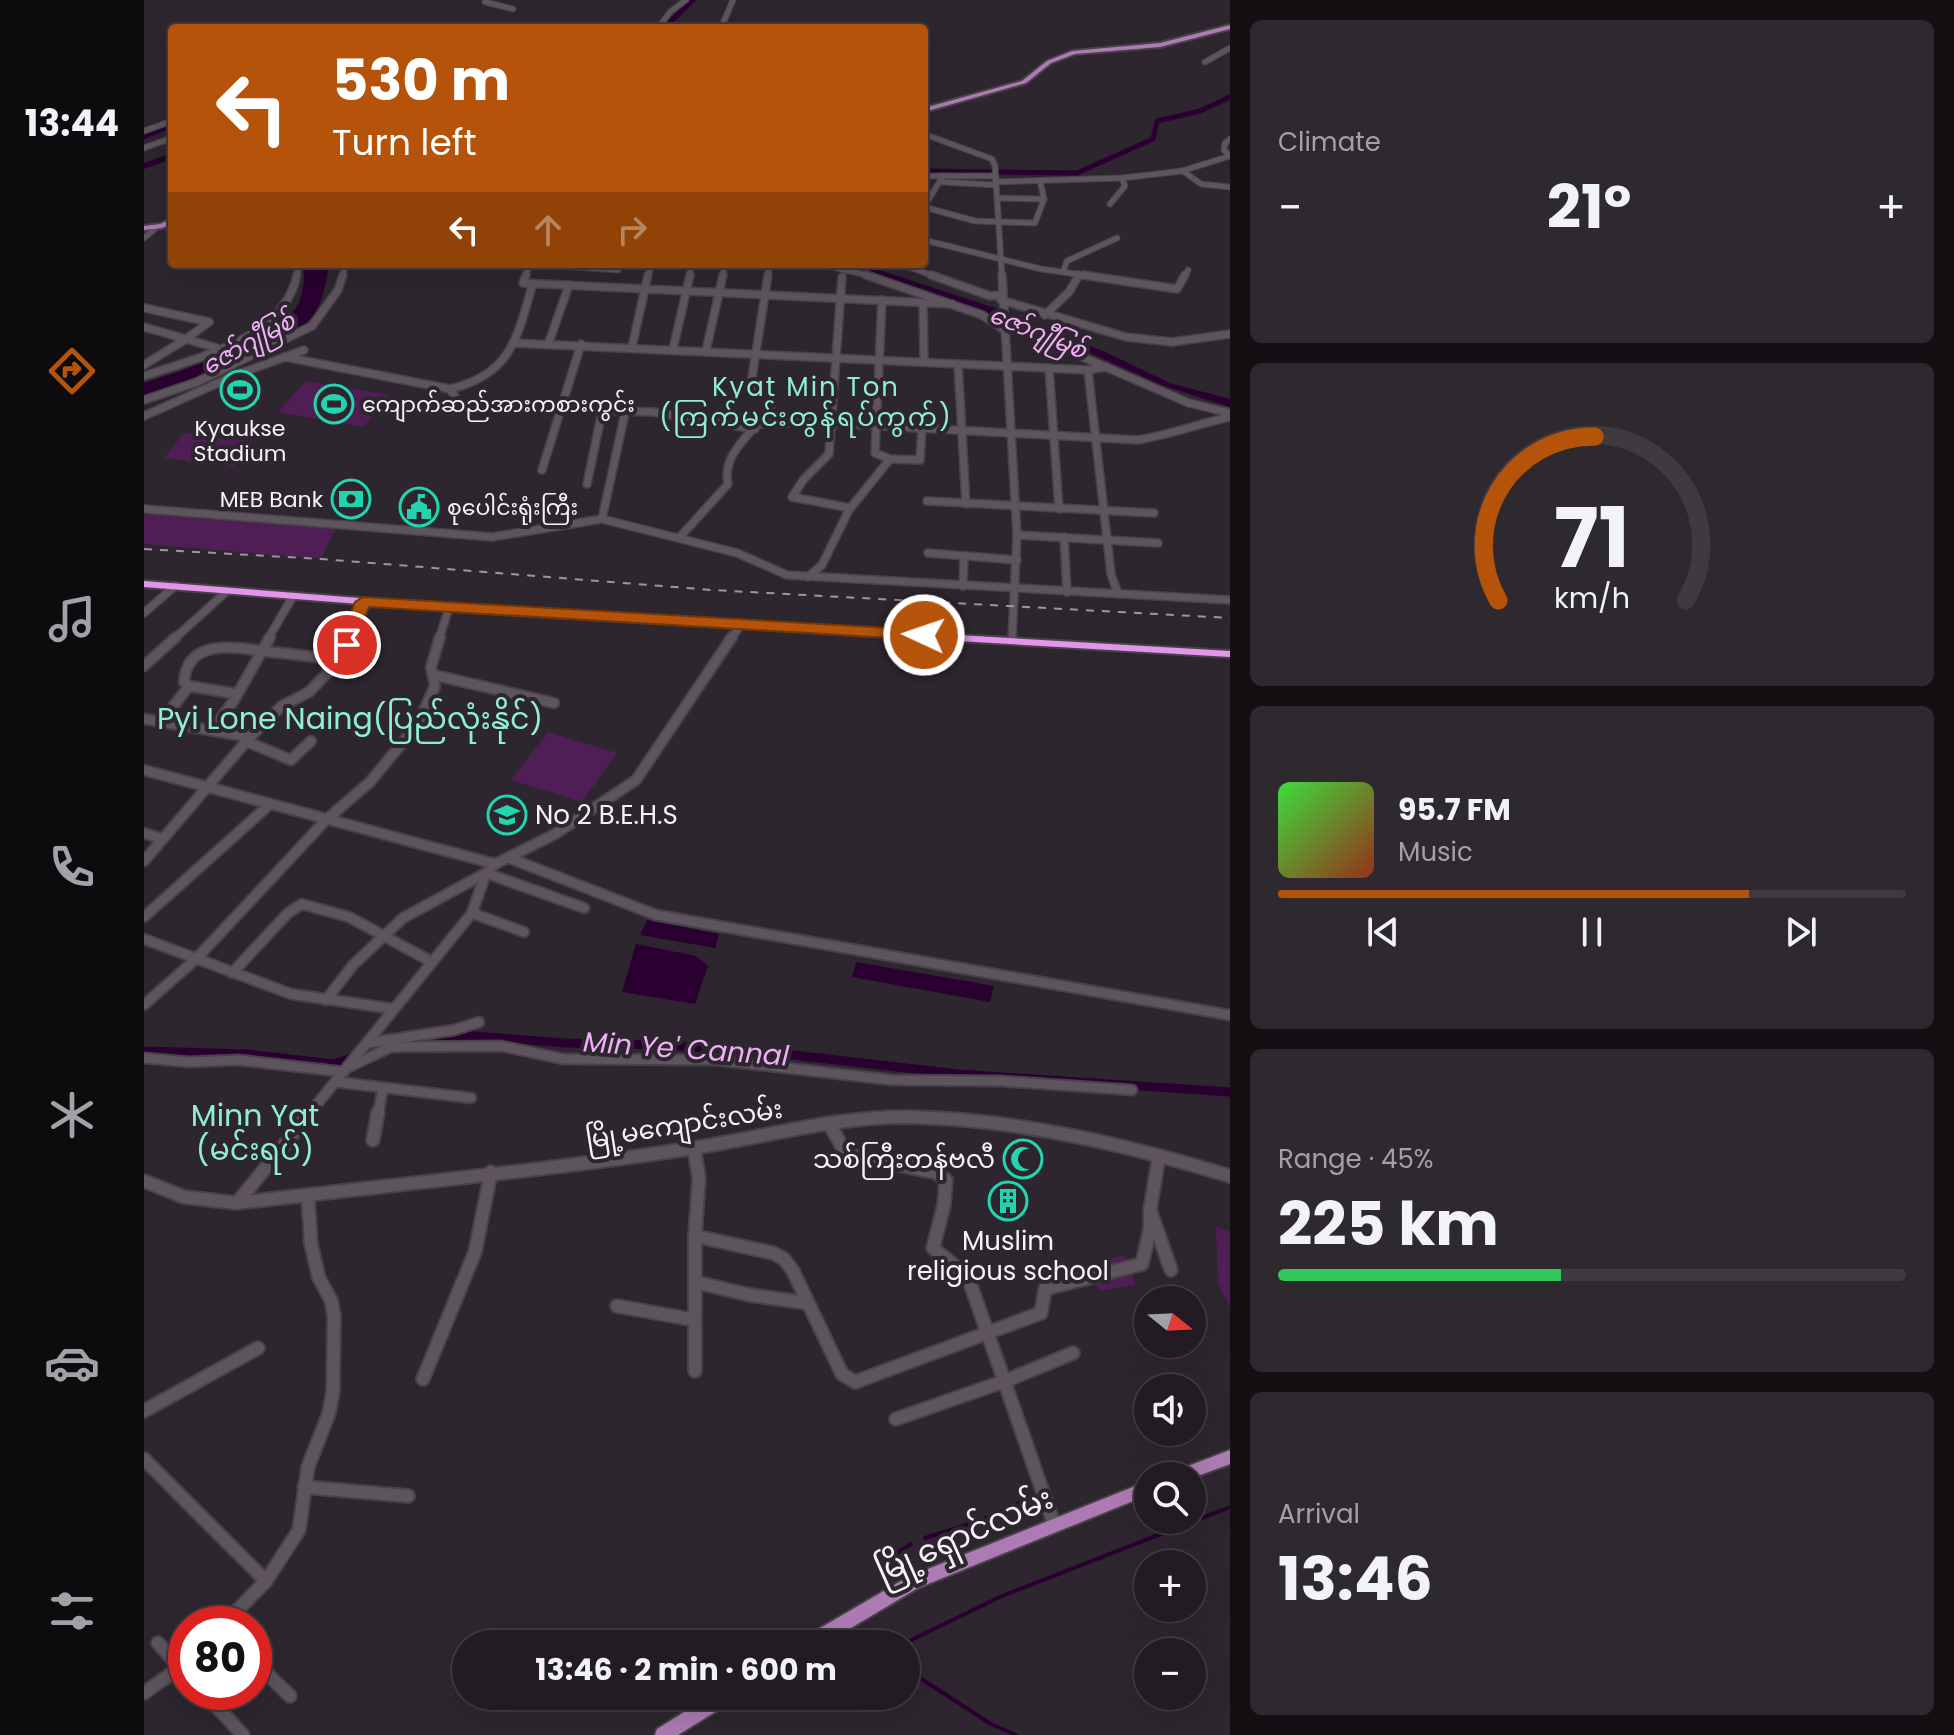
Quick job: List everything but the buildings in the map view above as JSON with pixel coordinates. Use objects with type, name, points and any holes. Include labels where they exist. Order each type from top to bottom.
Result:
[{"type":"highway","points":[[144,584],[449,608],[1230,654]]},
{"type":"main road","points":[[928,109],[1024,82],[1049,62],[1074,52],[1160,45],[1228,29]]},
{"type":"main road","points":[[144,228],[156,228],[168,223]]},
{"type":"main road","points":[[1206,1466],[1230,1457]]},
{"type":"main road","name":"မြို့ရှောင်လမ်း","points":[[832,1630],[913,1582],[1134,1493]]},
{"type":"main road","points":[[663,1735],[703,1710]]},
{"type":"street","points":[[487,0],[485,2],[490,5],[513,9]]},
{"type":"street","points":[[723,24],[733,0]]},
{"type":"street","points":[[662,24],[682,1]]},
{"type":"street","points":[[1205,62],[1230,48]]},
{"type":"street","points":[[144,131],[168,122]]},
{"type":"street","points":[[928,135],[992,159],[996,177],[1002,327],[1017,535],[1012,640]]},
{"type":"street","points":[[144,148],[168,139]]},
{"type":"street","points":[[928,177],[1040,181],[1122,178],[1183,171],[1230,156],[1224,150],[1225,143],[1230,139]]},
{"type":"street","points":[[1183,171],[1201,184],[1230,187]]},
{"type":"street","points":[[1110,204],[1125,186],[1122,178]]},
{"type":"street","points":[[928,200],[941,179]]},
{"type":"street","points":[[928,208],[975,221],[1035,223],[1044,199],[1040,181]]},
{"type":"street","points":[[997,198],[1044,199]]},
{"type":"street","points":[[144,238],[156,228]]},
{"type":"street","points":[[1063,272],[1067,261],[1117,238]]},
{"type":"street","points":[[928,241],[1063,272],[1177,289],[1188,270]]},
{"type":"street","points":[[144,376],[218,348],[272,320],[293,293],[298,268]]},
{"type":"street","points":[[144,400],[197,382],[312,326],[338,290],[345,268]]},
{"type":"street","points":[[529,268],[523,283],[952,304]]},
{"type":"street","points":[[614,287],[619,268]]},
{"type":"street","points":[[632,347],[650,268]]},
{"type":"street","points":[[673,349],[691,268]]},
{"type":"street","points":[[706,351],[724,268]]},
{"type":"street","points":[[680,537],[728,484],[724,474],[727,461],[771,406],[771,400],[751,384],[769,268]]},
{"type":"street","points":[[837,268],[877,278],[982,315],[1002,327],[1020,330],[1189,403],[1230,415]]},
{"type":"street","points":[[911,268],[1045,315],[1126,337],[1172,342],[1230,334]]},
{"type":"street","points":[[1045,315],[1069,292],[1079,275]]},
{"type":"street","points":[[842,277],[829,454],[804,479],[792,497],[850,508]]},
{"type":"street","points":[[285,357],[450,389],[468,386],[505,363],[533,283]]},
{"type":"street","points":[[549,342],[569,285]]},
{"type":"street","points":[[882,300],[875,453],[890,459],[920,460],[922,428]]},
{"type":"street","points":[[923,303],[924,362]]},
{"type":"street","points":[[144,308],[209,322],[144,365]]},
{"type":"street","points":[[144,327],[218,348]]},
{"type":"street","points":[[513,343],[549,342],[1088,370],[1106,367]]},
{"type":"street","points":[[542,470],[581,344]]},
{"type":"street","points":[[144,350],[159,355]]},
{"type":"street","points":[[144,416],[236,375],[304,350]]},
{"type":"street","points":[[958,364],[966,504]]},
{"type":"street","points":[[1049,368],[1059,509]]},
{"type":"street","points":[[1088,370],[1093,437],[1109,539],[1111,580],[1118,594]]},
{"type":"street","points":[[450,389],[459,403],[466,406],[690,417],[758,426],[832,423],[1137,440],[1174,434],[1186,427],[1230,415]]},
{"type":"street","points":[[587,484],[602,412]]},
{"type":"street","points":[[602,519],[625,413]]},
{"type":"street","points":[[808,577],[822,565],[850,508],[890,459]]},
{"type":"street","points":[[927,501],[1154,513]]},
{"type":"street","points":[[144,509],[492,537],[602,519],[737,553],[777,573],[808,577],[1230,600]]},
{"type":"street","points":[[1017,535],[1158,543]]},
{"type":"street","points":[[1064,537],[1067,592]]},
{"type":"street","points":[[928,553],[1017,560]]},
{"type":"street","points":[[963,586],[964,556]]},
{"type":"street","points":[[144,613],[175,586]]},
{"type":"street","points":[[144,666],[227,591]]},
{"type":"street","points":[[213,729],[237,694],[293,596]]},
{"type":"street","points":[[144,861],[249,739],[282,706],[309,692],[338,660],[363,602]]},
{"type":"street","points":[[144,1005],[196,959],[326,820],[370,782],[407,737],[430,700],[434,675],[431,667],[449,608]]},
{"type":"street","points":[[326,1000],[353,965],[403,918],[574,822],[636,780],[740,626]]},
{"type":"street","points":[[237,694],[189,686],[184,682],[188,663],[211,648],[224,646],[338,660]]},
{"type":"street","points":[[434,675],[554,703]]},
{"type":"street","points":[[162,721],[189,686]]},
{"type":"street","points":[[144,719],[213,729],[249,739],[291,760],[311,741]]},
{"type":"street","points":[[144,770],[495,864]]},
{"type":"street","points":[[144,917],[269,805]]},
{"type":"street","points":[[144,833],[163,839]]},
{"type":"street","points":[[509,858],[656,915],[1230,1015]]},
{"type":"street","points":[[486,873],[584,908]]},
{"type":"street","points":[[237,1203],[472,913],[486,873]]},
{"type":"street","points":[[232,973],[288,913],[302,904],[349,917],[432,962]]},
{"type":"street","points":[[472,913],[524,932]]},
{"type":"street","points":[[144,939],[291,994],[394,1009]]},
{"type":"street","points":[[368,1043],[454,1030],[479,1022]]},
{"type":"street","points":[[144,1058],[189,1062],[239,1060],[345,1070],[391,1047],[501,1046],[563,1059],[701,1059],[892,1080],[1001,1081],[1132,1090]]},
{"type":"street","points":[[337,1082],[471,1098]]},
{"type":"street","points":[[373,1140],[383,1088]]},
{"type":"street","name":"မြို့မကျောင်းလမ်း","points":[[144,1181],[184,1197],[237,1203],[308,1197],[694,1148],[829,1123],[908,1117],[1014,1125],[1159,1156],[1230,1176]]},
{"type":"street","points":[[829,1123],[846,1154],[937,1173],[946,1180],[944,1205],[933,1248],[968,1277],[1054,1524]]},
{"type":"street","points":[[694,1148],[699,1178],[695,1236],[695,1371]]},
{"type":"street","points":[[695,1236],[773,1253],[784,1259],[793,1271],[842,1374],[855,1382],[1041,1313],[1045,1289],[1067,1280],[1142,1264],[1150,1229],[1159,1156]]},
{"type":"street","points":[[423,1379],[481,1236],[489,1203],[491,1172]]},
{"type":"street","points":[[242,1606],[266,1581],[299,1530],[308,1467],[329,1413],[333,1391],[334,1316],[331,1300],[319,1278],[311,1244],[308,1197]]},
{"type":"street","points":[[1150,1210],[1171,1270]]},
{"type":"street","points":[[695,1282],[750,1295],[807,1303]]},
{"type":"street","points":[[617,1306],[695,1320]]},
{"type":"street","points":[[144,1411],[258,1348]]},
{"type":"street","points":[[896,1419],[1005,1381],[1073,1353]]},
{"type":"street","points":[[144,1459],[266,1581]]},
{"type":"street","points":[[304,1487],[408,1496]]},
{"type":"street","points":[[158,1643],[168,1653]]},
{"type":"street","points":[[144,1693],[168,1678]]},
{"type":"street","points":[[272,1678],[290,1696]]},
{"type":"street","points":[[220,1710],[243,1735]]},
{"type":"shaded area","name":"ကျောက်ဆည်အားကစားကွင်း","points":[[306,381],[390,395],[363,427],[278,412]]},
{"type":"shaded area","points":[[184,433],[252,441],[234,467],[164,458]]},
{"type":"shaded area","points":[[144,509],[336,528],[321,559],[144,544]]},
{"type":"shaded area","points":[[548,732],[617,753],[582,802],[511,780]]},
{"type":"shaded area","points":[[1216,1227],[1230,1231],[1230,1307],[1218,1283]]},
{"type":"shaded area","points":[[1124,1255],[1136,1285],[1101,1290],[1076,1268]]},
{"type":"water","name":"ဇော်ဂျီမြစ်","points":[[305,268],[328,268],[319,305],[299,329],[233,363],[144,397],[144,383],[227,352],[270,330],[297,306]]},
{"type":"water","name":"ဇော်ဂျီမြစ်","points":[[846,268],[873,268],[995,308],[1103,351],[1170,383],[1230,399],[1230,407],[1164,386],[1088,352],[943,298]]},
{"type":"water","points":[[647,920],[719,934],[715,948],[640,935]]},
{"type":"water","points":[[636,944],[696,956],[708,966],[695,1004],[622,992]]},
{"type":"water","points":[[856,962],[994,986],[990,1002],[852,977]]},
{"type":"waterway","points":[[668,24],[693,0]]},
{"type":"waterway","points":[[928,171],[1077,173],[1153,139],[1157,121],[1200,111],[1230,97]]},
{"type":"waterway","points":[[144,137],[168,127]]},
{"type":"waterway","points":[[144,166],[168,157]]},
{"type":"waterway","name":"Min Ye' Cannal","points":[[411,1040],[475,1036],[565,1043],[663,1045],[767,1052],[959,1074],[1230,1092]]},
{"type":"waterway","name":"Min Ye' Cannal","points":[[144,1051],[248,1054],[334,1064],[385,1046]]},
{"type":"waterway","points":[[925,1538],[976,1522],[1022,1502]]},
{"type":"waterway","points":[[920,1636],[1002,1596],[1230,1507]]},
{"type":"waterway","points":[[892,1556],[911,1544]]},
{"type":"waterway","points":[[920,1678],[991,1724],[1016,1735]]},
{"type":"railway","points":[[144,549],[321,559],[712,590],[1230,618]]},
{"type":"place","name":"Kyaukse Stadium","points":[[240,390]]},
{"type":"place","name":"ကျောက်ဆည်အားကစားကွင်း","points":[[334,404]]},
{"type":"place","name":"MEB Bank","points":[[351,499]]},
{"type":"place","name":"စုပေါင်းရုံးကြီး","points":[[419,507]]},
{"type":"place","name":"No 2 B.E.H.S","points":[[507,815]]},
{"type":"place","name":"သစ်ကြီးတန်ဗလီ","points":[[1023,1159]]},
{"type":"place","name":"Muslim religious school","points":[[1008,1201]]},
{"type":"district","name":"Kyat Min Ton (ကြက်မင်းတွန်ရပ်ကွက်)","points":[[806,402]]},
{"type":"district","name":"Pyi Lone Naing(ပြည်လုံးနိုင်)","points":[[350,718]]},
{"type":"district","name":"Minn Yat (မင်းရပ်)","points":[[255,1132]]},
{"type":"route","points":[[347,645],[363,602],[924,635]]}]
